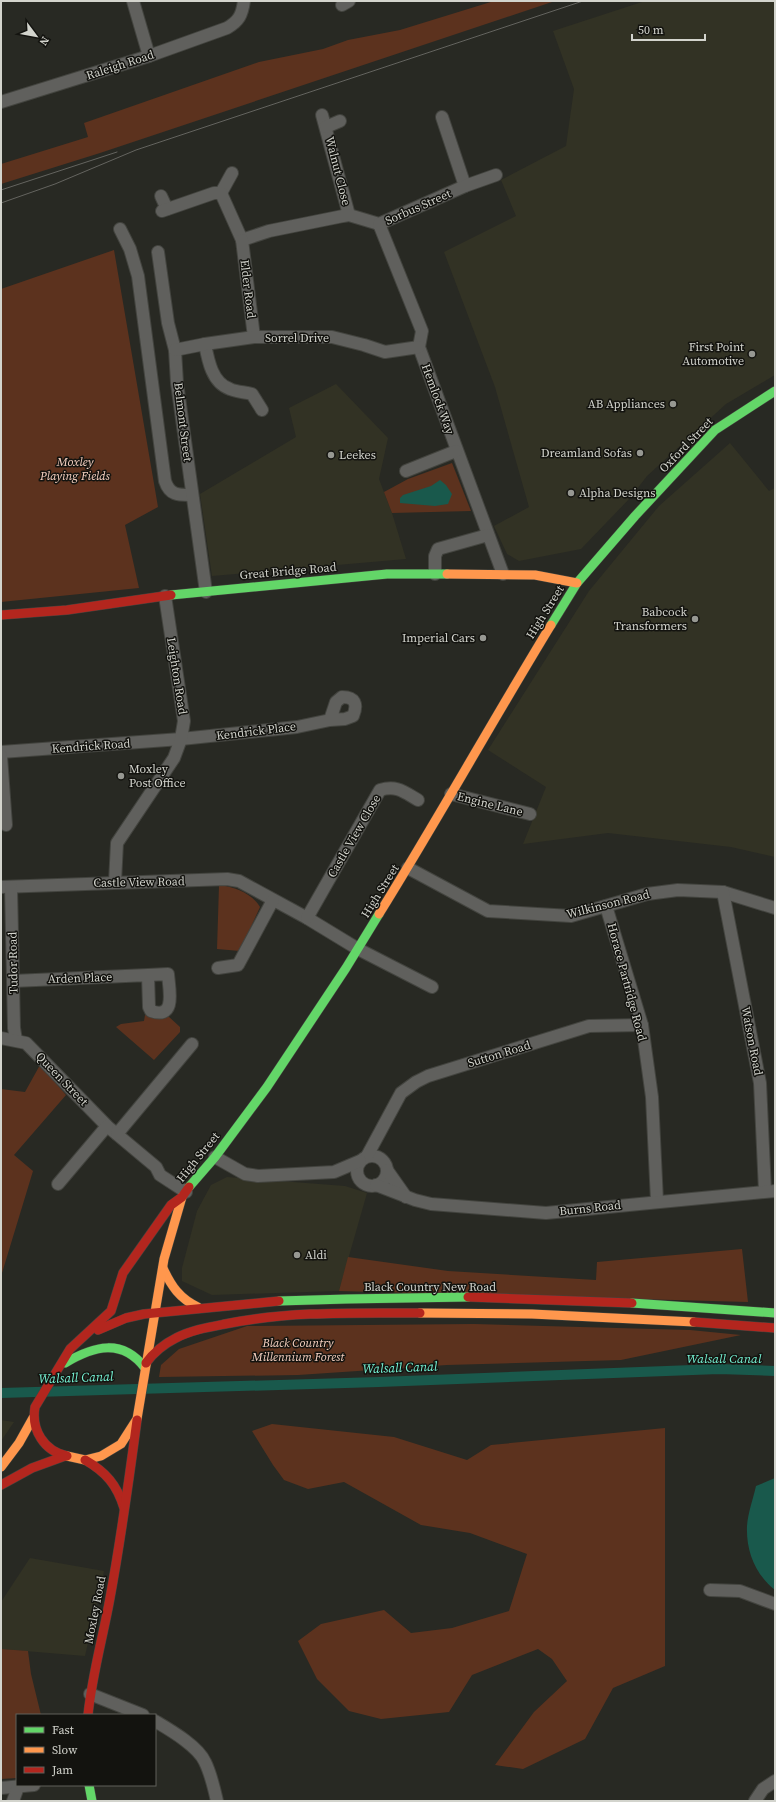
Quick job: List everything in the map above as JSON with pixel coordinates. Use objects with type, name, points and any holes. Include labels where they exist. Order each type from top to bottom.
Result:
[{"type":"main road","name":"Oxford Street","points":[[577,583],[635,516],[715,430],[739,412],[775,391]]},
{"type":"main road","name":"Great Bridge Road","points":[[1,615],[66,610],[165,596],[387,574],[503,574],[548,577],[577,583]]},
{"type":"main road","name":"High Street","points":[[56,1370],[70,1350],[111,1311],[123,1273],[171,1205],[184,1194],[198,1175],[215,1157],[267,1087],[358,949],[408,868],[535,650],[577,583]]},
{"type":"main road","name":"High Street","points":[[146,1365],[164,1258],[184,1194]]},
{"type":"main road","points":[[138,1252],[153,1250],[164,1258]]},
{"type":"main road","points":[[163,1268],[169,1284],[177,1294],[188,1303],[198,1307]]},
{"type":"main road","name":"Black Country New Road","points":[[88,1334],[126,1318],[155,1312],[198,1307],[333,1299],[441,1298],[560,1300],[647,1304],[775,1313]]},
{"type":"main road","points":[[33,1418],[38,1435],[43,1442],[56,1452],[65,1456],[85,1460],[101,1456],[120,1444],[137,1419],[146,1365],[160,1347],[170,1340],[220,1324],[262,1318],[333,1314],[428,1312],[634,1318],[775,1328]]},
{"type":"main road","points":[[1,1467],[19,1443],[33,1418],[35,1408],[56,1370],[77,1356],[90,1350],[106,1347],[116,1347],[130,1352],[146,1365]]},
{"type":"main road","name":"Moxley Road","points":[[88,1714],[90,1694],[110,1599],[137,1419]]},
{"type":"main road","points":[[1,1485],[18,1474],[41,1463],[65,1456]]},
{"type":"main road","name":"Moxley Road","points":[[85,1460],[108,1475],[120,1496],[124,1509]]},
{"type":"main road","points":[[90,1786],[92,1801]]},
{"type":"street","points":[[133,1],[150,56]]},
{"type":"street","name":"Raleigh Road","points":[[1,102],[150,56],[227,28],[237,22],[242,13],[244,1]]},
{"type":"street","name":"Walnut Close","points":[[322,115],[349,215]]},
{"type":"street","points":[[442,116],[465,186]]},
{"type":"street","name":"Walnut Close","points":[[326,127],[340,121]]},
{"type":"street","points":[[161,196],[164,210],[214,193],[221,193],[232,173]]},
{"type":"street","name":"Sorbus Street","points":[[242,240],[269,231],[349,215],[379,224],[465,186],[496,175]]},
{"type":"street","name":"Elder Road","points":[[221,193],[242,240],[254,338]]},
{"type":"street","name":"Hemlock Way","points":[[379,224],[422,331],[418,347],[503,574]]},
{"type":"street","points":[[120,229],[130,249],[138,276],[165,481],[167,488],[172,493],[178,495],[192,495]]},
{"type":"street","name":"Belmont Street","points":[[158,252],[168,323],[175,350],[192,495],[206,592]]},
{"type":"street","name":"Sorrel Drive","points":[[175,350],[205,344],[254,338],[332,337],[385,352],[418,347]]},
{"type":"street","points":[[205,344],[209,366],[217,379],[231,390],[252,394],[262,410]]},
{"type":"street","points":[[406,471],[456,451]]},
{"type":"street","points":[[434,574],[435,556],[438,549],[488,534]]},
{"type":"street","name":"Leighton Road","points":[[115,882],[117,843],[174,758],[181,739],[184,721],[165,596]]},
{"type":"street","name":"Kendrick Place","points":[[181,739],[297,727],[330,720]]},
{"type":"street","name":"Kendrick Road","points":[[1,752],[181,739]]},
{"type":"street","points":[[1,756],[6,825]]},
{"type":"street","name":"Castle View Close","points":[[307,918],[380,790],[395,788],[418,800]]},
{"type":"street","name":"Engine Lane","points":[[451,794],[530,814]]},
{"type":"street","name":"Wilkinson Road","points":[[408,868],[488,911],[571,916],[647,894],[678,890],[723,892],[775,908]]},
{"type":"street","name":"Castle View Road","points":[[6,887],[226,879],[239,881],[307,918],[358,949],[432,987]]},
{"type":"street","name":"Tudor Road","points":[[6,887],[13,981],[14,1028],[16,1040]]},
{"type":"street","name":"Watson Road","points":[[723,892],[760,1083],[770,1191]]},
{"type":"street","points":[[218,968],[238,965],[273,900]]},
{"type":"street","name":"Horace Partridge Road","points":[[606,906],[642,1025],[652,1097],[657,1201]]},
{"type":"street","name":"Arden Place","points":[[13,981],[148,975]]},
{"type":"street","name":"Sutton Road","points":[[363,1159],[383,1128],[401,1093],[416,1082],[428,1076],[590,1026],[642,1025]]},
{"type":"street","name":"Queen Street","points":[[1,1038],[26,1042],[112,1130],[156,1167],[160,1175],[184,1194]]},
{"type":"street","points":[[58,1184],[112,1130],[192,1044]]},
{"type":"street","name":"Sutton Road","points":[[383,1128],[385,1165]]},
{"type":"street","points":[[215,1157],[245,1174],[258,1176],[334,1172],[373,1155],[385,1165],[406,1197]]},
{"type":"street","points":[[361,1182],[356,1172],[363,1159]]},
{"type":"street","points":[[334,1172],[366,1185],[376,1185],[384,1179],[385,1165]]},
{"type":"street","name":"Burns Road","points":[[376,1185],[406,1197],[431,1204],[546,1213],[770,1191]]},
{"type":"street","points":[[710,1590],[740,1591],[775,1604]]},
{"type":"street","points":[[90,1694],[140,1714]]},
{"type":"street","points":[[156,1722],[169,1729],[199,1752],[205,1760],[210,1774],[216,1801]]},
{"type":"street","points":[[755,1801],[763,1789],[775,1782]]},
{"type":"street","points":[[1,1788],[26,1786]]},
{"type":"street","points":[[13,1801],[18,1787]]},
{"type":"shaded area","points":[[645,1],[775,1],[775,375],[726,404],[647,476],[630,498],[581,549],[519,561],[507,554],[494,526],[529,507],[495,387],[444,252],[516,216],[501,180],[566,146],[574,89],[553,31]]},
{"type":"shaded area","points":[[336,384],[388,438],[379,479],[392,513],[406,559],[212,576],[200,494],[296,437],[289,408]]},
{"type":"shaded area","points":[[730,443],[769,491],[775,488],[775,857],[731,847],[608,833],[523,844],[546,787],[488,750],[589,591],[659,506]]},
{"type":"shaded area","points":[[227,1177],[345,1186],[367,1193],[339,1291],[212,1295],[182,1281],[182,1268],[197,1211],[211,1185]]},
{"type":"shaded area","points":[[1,1420],[14,1422],[1,1441]]},
{"type":"shaded area","points":[[30,1558],[104,1571],[85,1656],[1,1649],[1,1602]]},
{"type":"green space","points":[[494,1],[555,1],[100,153],[1,184],[1,164],[88,137],[84,123],[259,62],[323,49],[348,40],[400,30]]},
{"type":"green space","name":"Moxley Playing Fields","points":[[114,250],[158,507],[125,525],[139,588],[1,602],[1,289]]},
{"type":"green space","points":[[452,463],[471,511],[392,513],[384,492],[408,479]]},
{"type":"green space","points":[[219,885],[231,887],[247,894],[257,902],[260,907],[240,951],[217,949]]},
{"type":"green space","points":[[145,1015],[168,1016],[180,1027],[180,1032],[154,1060],[116,1027],[121,1024],[144,1021]]},
{"type":"green space","points":[[40,1065],[66,1095],[14,1155],[33,1171],[2,1273],[1,1089],[25,1092]]},
{"type":"green space","points":[[742,1249],[748,1302],[339,1291],[348,1257],[448,1271],[596,1280],[597,1262]]},
{"type":"green space","name":"Black Country Millennium Forest","points":[[474,1324],[690,1330],[741,1335],[621,1360],[447,1365],[298,1375],[159,1377],[161,1365],[179,1349],[247,1326]]},
{"type":"green space","points":[[272,1424],[394,1437],[467,1460],[491,1445],[665,1428],[665,1666],[613,1688],[585,1739],[523,1769],[495,1765],[534,1712],[567,1681],[552,1659],[538,1649],[472,1675],[449,1712],[381,1719],[349,1711],[317,1679],[298,1641],[321,1624],[384,1610],[411,1633],[452,1628],[509,1611],[527,1554],[470,1533],[421,1525],[344,1482],[308,1489],[284,1480],[252,1431]]},
{"type":"green space","points":[[1,1649],[28,1651],[31,1674],[41,1714],[16,1714],[16,1778],[1,1779]]},
{"type":"water","points":[[440,480],[446,485],[452,494],[448,504],[435,506],[400,503],[400,498],[403,495],[431,486]]},
{"type":"water","points":[[775,1478],[775,1590],[762,1577],[753,1561],[748,1544],[747,1526],[749,1511],[756,1486]]},
{"type":"waterway","name":"Walsall Canal","points":[[1,1393],[379,1382],[719,1369],[775,1371]]},
{"type":"tram line","points":[[1,203],[55,184],[136,150],[583,1]]},
{"type":"tram line","points":[[1,190],[117,152]]},
{"type":"traffic: fast","points":[[551,625],[577,583],[635,516],[715,430],[775,391]]},
{"type":"traffic: fast","points":[[171,595],[387,574],[447,574]]},
{"type":"traffic: fast","points":[[189,1187],[215,1157],[267,1087],[346,968],[379,914]]},
{"type":"traffic: fast","points":[[279,1301],[468,1297]]},
{"type":"traffic: fast","points":[[632,1303],[775,1313]]},
{"type":"traffic: fast","points":[[65,1363],[86,1352],[107,1348],[127,1352],[136,1358],[145,1368]]},
{"type":"traffic: fast","points":[[89,1786],[92,1801]]},
{"type":"traffic: slow","points":[[447,574],[535,575],[577,583]]},
{"type":"traffic: slow","points":[[379,914],[551,625]]},
{"type":"traffic: slow","points":[[67,1456],[85,1460],[101,1456],[121,1444],[137,1419],[164,1259],[182,1197]]},
{"type":"traffic: slow","points":[[163,1268],[169,1281],[181,1296],[198,1307]]},
{"type":"traffic: slow","points":[[420,1313],[532,1314],[694,1322]]},
{"type":"traffic: slow","points":[[1,1467],[19,1443],[33,1418]]},
{"type":"traffic: jam","points":[[1,615],[67,610],[171,595]]},
{"type":"traffic: jam","points":[[67,1456],[52,1449],[41,1438],[35,1424],[35,1407],[70,1349],[111,1311],[123,1273],[171,1205],[182,1197],[189,1187]]},
{"type":"traffic: jam","points":[[468,1297],[632,1303]]},
{"type":"traffic: jam","points":[[98,1330],[126,1318],[144,1314],[279,1301]]},
{"type":"traffic: jam","points":[[146,1363],[152,1355],[167,1343],[182,1335],[225,1324],[298,1315],[420,1313]]},
{"type":"traffic: jam","points":[[694,1322],[775,1328]]},
{"type":"traffic: jam","points":[[88,1714],[92,1685],[118,1554],[137,1420]]},
{"type":"traffic: jam","points":[[1,1485],[32,1468],[65,1456]]},
{"type":"traffic: jam","points":[[85,1460],[99,1469],[110,1480],[118,1492],[124,1508]]},
{"type":"place","name":"First Point Automotive","points":[[752,354]]},
{"type":"place","name":"AB Appliances","points":[[673,404]]},
{"type":"place","name":"Dreamland Sofas","points":[[640,453]]},
{"type":"place","name":"Leekes","points":[[331,455]]},
{"type":"place","name":"Alpha Designs","points":[[571,493]]},
{"type":"place","name":"Babcock Transformers","points":[[695,619]]},
{"type":"place","name":"Imperial Cars","points":[[483,638]]},
{"type":"place","name":"Moxley Post Office","points":[[121,776]]},
{"type":"place","name":"Aldi","points":[[297,1255]]}]
